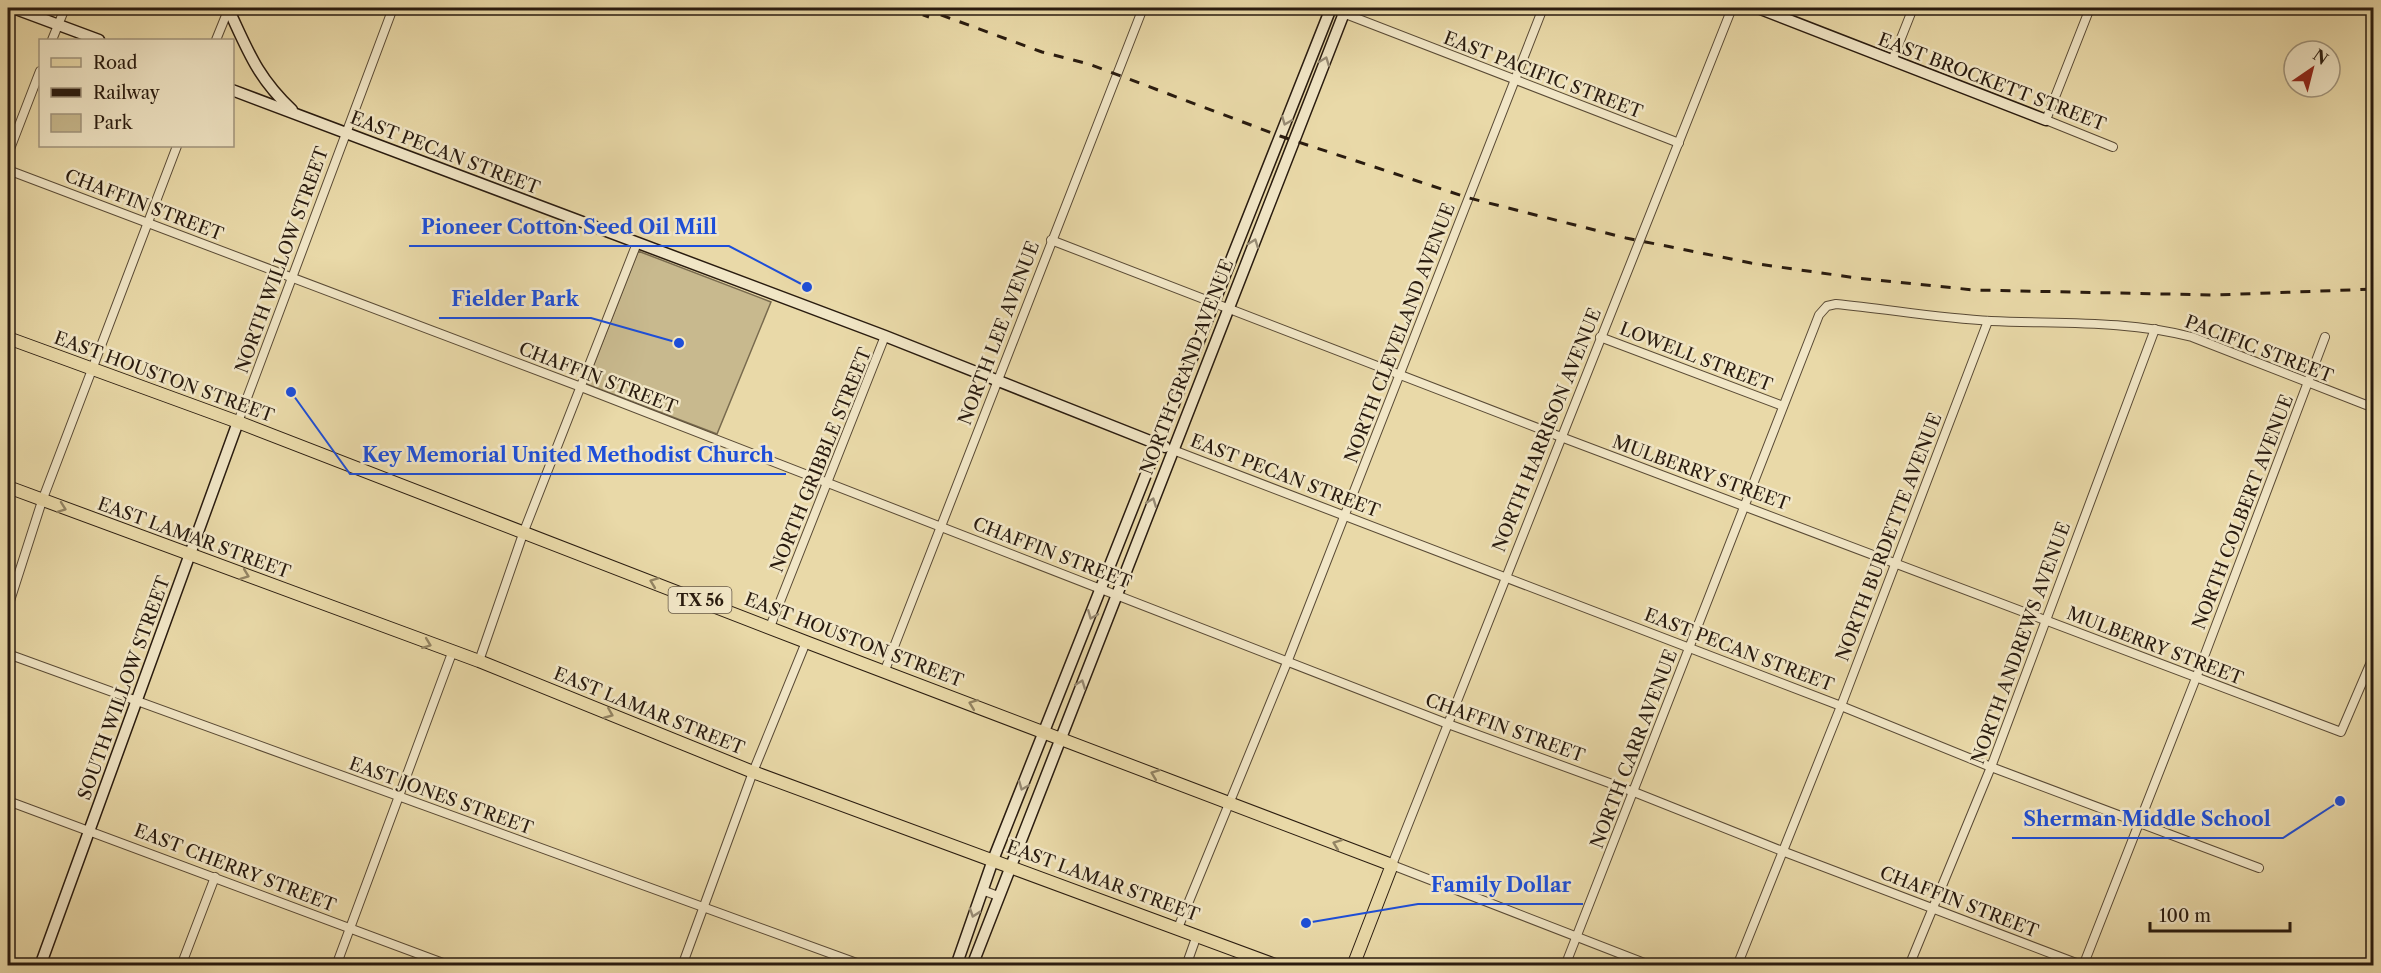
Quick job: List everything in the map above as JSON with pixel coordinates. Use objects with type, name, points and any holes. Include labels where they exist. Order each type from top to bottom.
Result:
[{"type":"main road","name":"EAST HOUSTON STREET","points":[[8,338],[238,422],[806,642],[885,670],[1392,865]]},
{"type":"main road","name":"EAST LAMAR STREET","points":[[8,487],[452,653],[479,661],[753,772],[1278,966]]},
{"type":"main road","points":[[1356,962],[1392,865]]},
{"type":"street","points":[[14,8],[96,39]]},
{"type":"street","points":[[52,39],[65,8]]},
{"type":"street","points":[[216,39],[229,8]]},
{"type":"street","points":[[229,8],[252,63],[270,89],[297,114]]},
{"type":"street","name":"NORTH WILLOW STREET","points":[[238,422],[344,133],[393,8]]},
{"type":"street","name":"NORTH LEE AVENUE","points":[[885,670],[1143,8]]},
{"type":"street","name":"EAST PACIFIC STREET","points":[[1331,8],[1344,10],[1515,81],[1679,143]]},
{"type":"street","name":"NORTH GRAND AVENUE","points":[[956,966],[993,860],[1331,8]]},
{"type":"street","name":"NORTH CLEVELAND AVENUE","points":[[1178,928],[1288,660],[1543,8]]},
{"type":"street","name":"NORTH HARRISON AVENUE","points":[[1392,865],[1732,8]]},
{"type":"street","name":"EAST BROCKETT STREET","points":[[1758,8],[2113,147]]},
{"type":"street","points":[[1893,61],[1913,8]]},
{"type":"street","points":[[2046,120],[2090,8]]},
{"type":"street","name":"NORTH GRAND AVENUE","points":[[972,966],[1344,10]]},
{"type":"street","points":[[8,154],[39,73]]},
{"type":"street","name":"EAST PECAN STREET","points":[[234,91],[885,336],[1504,579],[1841,706],[1991,767],[2259,868]]},
{"type":"street","points":[[8,607],[42,501],[177,147]]},
{"type":"street","name":"CHAFFIN STREET","points":[[8,170],[581,387],[1448,724],[1634,792],[1782,851],[2083,965]]},
{"type":"street","name":"MULBERRY STREET","points":[[1051,240],[1561,437],[2341,732],[2373,655]]},
{"type":"street","points":[[479,661],[524,531],[637,243]]},
{"type":"street","name":"PACIFIC STREET","points":[[1827,306],[1836,304],[1988,321],[2155,329],[2192,337],[2373,408]]},
{"type":"street","name":"NORTH CARR AVENUE","points":[[1565,966],[1819,315],[1827,306]]},
{"type":"street","name":"NORTH BURDETTE AVENUE","points":[[1737,966],[1841,706],[1894,562],[1988,321]]},
{"type":"street","name":"NORTH ANDREWS AVENUE","points":[[1910,966],[1991,767],[2155,329]]},
{"type":"street","name":"NORTH GRIBBLE STREET","points":[[771,627],[885,336]]},
{"type":"street","name":"LOWELL STREET","points":[[1600,337],[1783,406]]},
{"type":"street","name":"NORTH COLBERT AVENUE","points":[[2083,965],[2196,678],[2325,338]]},
{"type":"street","name":"SOUTH WILLOW STREET","points":[[40,966],[238,422]]},
{"type":"street","points":[[682,966],[753,772],[806,642]]},
{"type":"street","points":[[336,966],[452,653]]},
{"type":"street","name":"EAST JONES STREET","points":[[8,654],[866,966]]},
{"type":"street","name":"EAST CHERRY STREET","points":[[8,801],[90,829],[451,966]]},
{"type":"street","name":"EAST HOUSTON STREET","points":[[1392,865],[1652,966]]},
{"type":"street","points":[[181,966],[214,877]]},
{"type":"street","points":[[982,890],[998,896]]},
{"type":"street","points":[[1186,966],[1197,935]]},
{"type":"green space","points":[[638,251],[771,302],[717,434],[586,384]]},
{"type":"railway","points":[[904,8],[929,17]]},
{"type":"railway","points":[[922,8],[1042,52],[1089,64],[1280,136],[1469,198],[1626,238],[1751,263],[1857,278],[1974,290],[2214,295],[2374,289]]},
{"type":"place","name":"Pioneer Cotton Seed Oil Mill","points":[[807,287]]},
{"type":"place","name":"Fielder Park","points":[[679,343]]},
{"type":"place","name":"Key Memorial United Methodist Church","points":[[291,392]]},
{"type":"place","name":"Sherman Middle School","points":[[2340,801]]},
{"type":"place","name":"Family Dollar","points":[[1306,923]]}]
